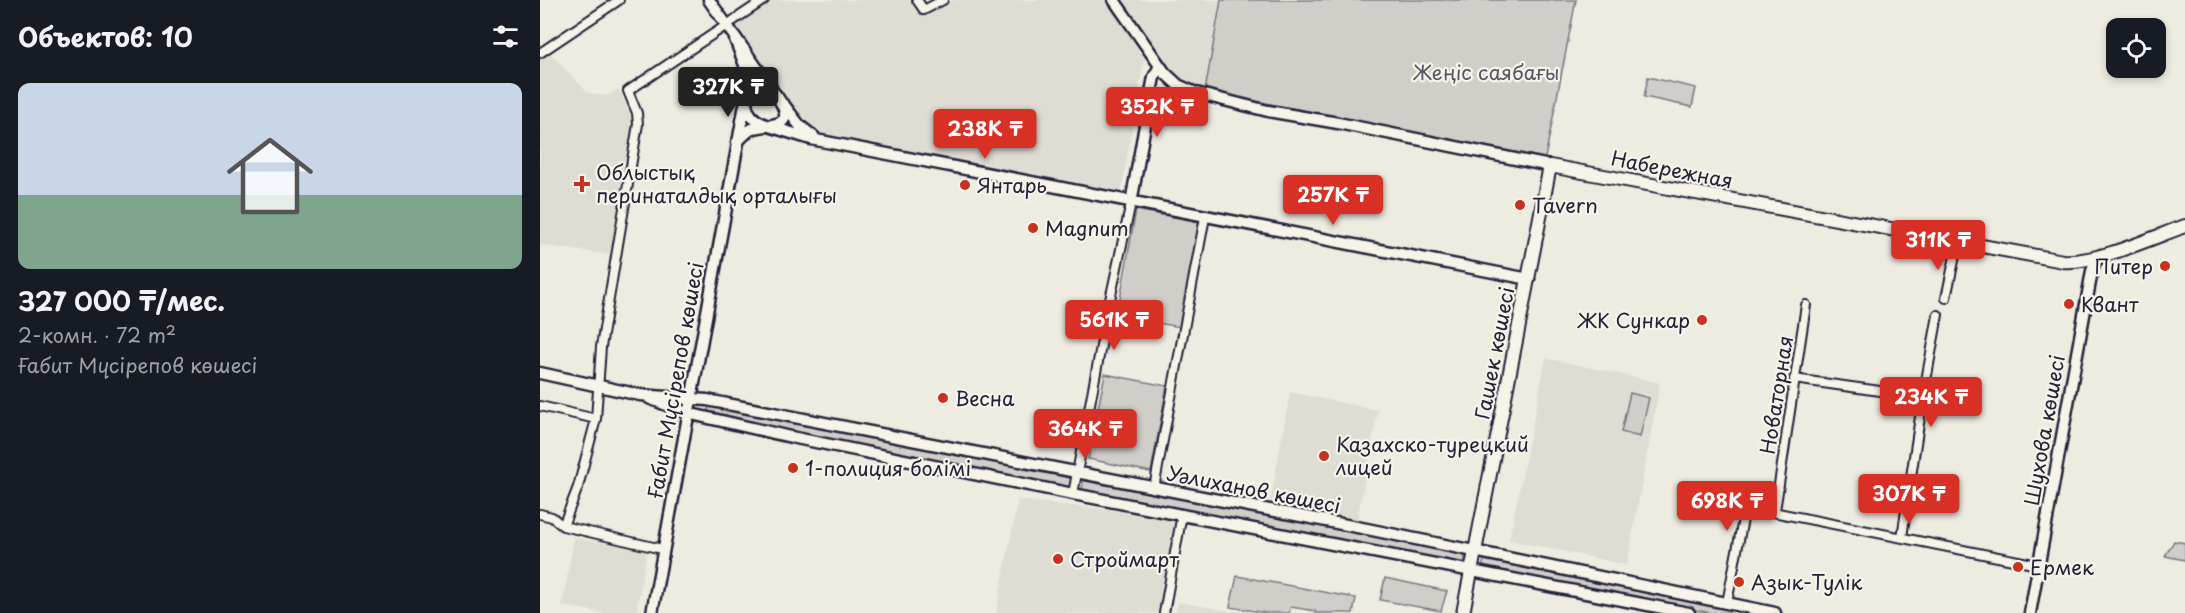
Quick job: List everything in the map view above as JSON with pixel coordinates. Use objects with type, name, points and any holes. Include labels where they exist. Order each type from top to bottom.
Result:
[{"type":"main road","name":"Набережная","points":[[1550,166],[2063,261],[2080,261],[2185,226]]},
{"type":"main road","name":"Гашек көшесі","points":[[1463,613],[1550,166]]},
{"type":"street","points":[[541,50],[619,0]]},
{"type":"street","points":[[709,0],[800,126],[812,136],[833,145]]},
{"type":"street","points":[[563,526],[578,487],[596,419],[601,347],[638,124],[637,113],[628,91],[764,0]]},
{"type":"street","points":[[917,0],[924,10],[943,0]]},
{"type":"street","name":"Набережная","points":[[1114,0],[1168,76],[1178,85],[1206,96],[1268,111],[1550,166]]},
{"type":"street","name":"Ғабит Мүсірепов көшесі","points":[[652,613],[746,99],[748,73],[735,39]]},
{"type":"street","points":[[1073,494],[1154,77],[1160,66]]},
{"type":"street","points":[[1151,92],[1164,83],[1178,85]]},
{"type":"street","points":[[737,142],[750,130],[769,126],[780,124],[784,117],[783,107],[777,97],[768,87],[760,84],[751,88],[746,99],[752,118],[769,126],[833,145],[1529,279]]},
{"type":"street","points":[[1154,488],[1205,217]]},
{"type":"street","points":[[1946,298],[1958,242]]},
{"type":"street","name":"Шухова көшесі","points":[[2030,613],[2091,277],[2094,264],[2100,255]]},
{"type":"street","points":[[2063,261],[2085,266],[2089,269],[2091,277]]},
{"type":"street","name":"Новаторная","points":[[1775,511],[1806,305]]},
{"type":"street","points":[[1902,537],[1938,315]]},
{"type":"street","points":[[540,373],[640,395]]},
{"type":"street","points":[[1794,379],[1923,397]]},
{"type":"street","name":"Уәлиханов көшесі","points":[[640,395],[690,398],[1078,472],[1476,550],[1733,607],[1775,613]]},
{"type":"street","name":"Уәлиханов көшесі","points":[[640,395],[687,413],[791,437],[1689,613]]},
{"type":"street","points":[[540,406],[596,419]]},
{"type":"street","points":[[1238,526],[1243,505]]},
{"type":"street","points":[[1733,607],[1743,519],[1754,510],[1775,511],[2038,565]]},
{"type":"street","points":[[540,514],[552,517],[563,526],[662,549]]},
{"type":"street","points":[[1164,613],[1182,514]]},
{"type":"shaded area","points":[[773,0],[911,0],[923,16],[953,0],[1106,0],[1144,58],[1121,194],[820,135],[798,115],[733,26]]},
{"type":"shaded area","points":[[1119,0],[1221,0],[1205,91],[1182,79],[1153,50]]},
{"type":"shaded area","name":"Облыстық перинаталдық орталығы","points":[[549,52],[588,93],[607,96],[619,89],[633,122],[612,255],[540,245],[540,58]]},
{"type":"shaded area","points":[[1546,358],[1660,383],[1627,565],[1509,540]]},
{"type":"shaded area","name":"Казахско-турецкий лицей","points":[[1290,392],[1378,410],[1357,520],[1270,503]]},
{"type":"shaded area","points":[[1018,500],[1180,518],[1161,613],[996,613]]},
{"type":"shaded area","points":[[574,538],[647,550],[636,613],[604,613],[562,606]]},
{"type":"shaded area","points":[[1178,602],[1241,613],[1176,613]]},
{"type":"green space","name":"Жеңіс саябағы","points":[[1221,0],[1576,0],[1545,158],[1205,91]]},
{"type":"green space","points":[[1648,77],[1696,88],[1692,107],[1644,97]]},
{"type":"green space","points":[[1136,210],[1200,222],[1180,327],[1117,316]]},
{"type":"green space","points":[[1105,374],[1167,386],[1151,472],[1088,459]]},
{"type":"green space","points":[[1630,393],[1649,398],[1640,437],[1621,432]]},
{"type":"green space","points":[[709,404],[1073,476],[1071,487],[707,415]]},
{"type":"green space","points":[[1084,478],[1466,553],[1464,564],[1082,489]]},
{"type":"green space","points":[[2174,541],[2185,543],[2185,560],[2165,556]]},
{"type":"green space","points":[[1484,560],[1730,608],[1729,613],[1711,613],[1482,569]]},
{"type":"green space","points":[[1237,576],[1356,598],[1353,613],[1315,613],[1315,611],[1291,607],[1289,613],[1266,613],[1230,607]]},
{"type":"green space","points":[[1385,578],[1447,591],[1441,611],[1380,600]]},
{"type":"place","name":"Облыстық перинаталдық орталығы","points":[[582,184]]},
{"type":"place","name":"Янтарь","points":[[965,185]]},
{"type":"place","name":"Tavern","points":[[1520,205]]},
{"type":"place","name":"Magnum","points":[[1033,228]]},
{"type":"place","name":"Питер","points":[[2165,266]]},
{"type":"place","name":"Квант","points":[[2069,304]]},
{"type":"place","name":"ЖК Сункар","points":[[1702,320]]},
{"type":"place","name":"Весна","points":[[943,398]]},
{"type":"place","name":"Казахско-турецкий лицей","points":[[1324,456]]},
{"type":"place","name":"1-полиция болiмi","points":[[793,468]]},
{"type":"place","name":"Строймарт","points":[[1058,559]]},
{"type":"place","name":"Ермек","points":[[2018,567]]},
{"type":"place","name":"Азык-Тулiк","points":[[1739,582]]}]
